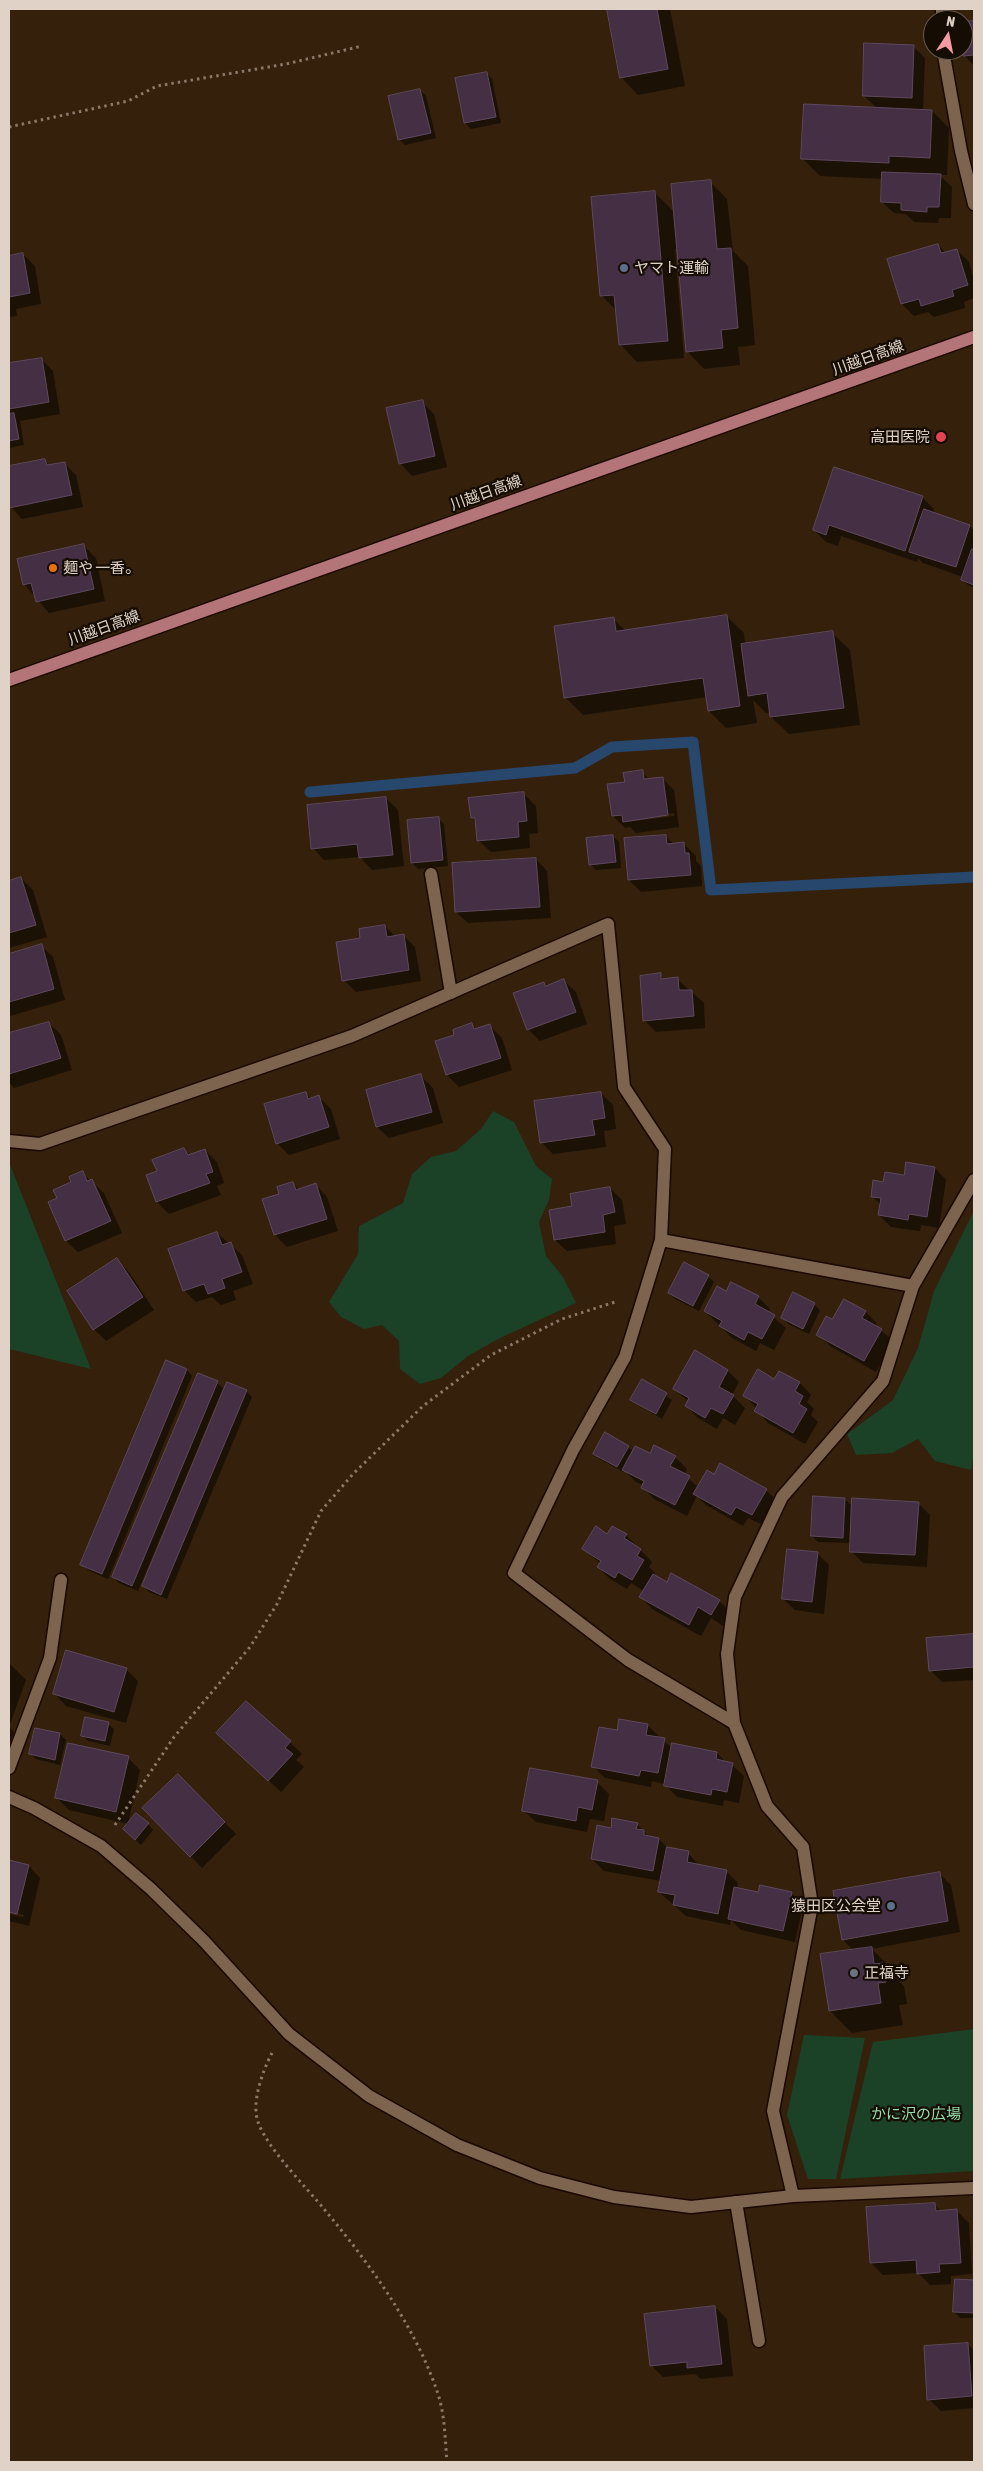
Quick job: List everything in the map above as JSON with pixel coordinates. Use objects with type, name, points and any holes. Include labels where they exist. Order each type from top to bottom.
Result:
[{"type":"main road","name":"川越日高線","points":[[9,680],[974,337]]},
{"type":"street","points":[[945,60],[974,204]]},
{"type":"street","points":[[962,151],[974,146]]},
{"type":"street","points":[[431,874],[451,993]]},
{"type":"street","points":[[9,1141],[40,1144],[352,1036],[608,924],[624,1087],[665,1149],[662,1240],[625,1357],[573,1450],[514,1573],[628,1660],[734,1724]]},
{"type":"street","points":[[793,2196],[773,2112],[812,1905],[803,1847],[767,1806],[734,1724],[728,1654],[735,1597],[782,1497],[883,1381],[913,1286],[974,1180]]},
{"type":"street","points":[[662,1240],[913,1286]]},
{"type":"street","points":[[9,1768],[50,1658],[62,1580]]},
{"type":"street","points":[[9,1797],[34,1808],[101,1846],[151,1889],[204,1941],[288,2034],[369,2096],[457,2145],[540,2178],[614,2197],[691,2207],[793,2196],[974,2188]]},
{"type":"street","points":[[736,2202],[759,2341]]},
{"type":"path","points":[[9,127],[128,102],[157,86],[286,64],[362,46]]},
{"type":"path","points":[[101,1846],[174,1737],[250,1647],[276,1604],[321,1511],[353,1474],[423,1406],[491,1355],[562,1319],[645,1293]]},
{"type":"path","points":[[288,2034],[272,2053],[263,2071],[258,2091],[257,2121],[271,2145],[363,2260],[398,2311],[420,2350],[438,2393],[447,2462]]},
{"type":"green space","points":[[493,1111],[514,1122],[536,1166],[552,1179],[549,1200],[539,1222],[546,1256],[563,1277],[576,1303],[498,1339],[468,1356],[441,1378],[420,1384],[400,1369],[399,1341],[382,1325],[364,1329],[341,1317],[329,1302],[358,1254],[359,1226],[403,1203],[412,1174],[431,1157],[456,1151],[481,1129]]},
{"type":"green space","points":[[9,1162],[91,1369],[9,1349]]},
{"type":"green space","points":[[974,1211],[974,1453],[971,1470],[935,1461],[918,1439],[892,1453],[856,1455],[847,1434],[893,1400],[918,1348],[934,1291]]},
{"type":"green space","name":"かに沢の広場","points":[[974,2029],[974,2171],[840,2179],[873,2042]]},
{"type":"green space","points":[[804,2035],[865,2038],[836,2179],[808,2179],[787,2115]]},
{"type":"building","points":[[607,9],[657,9],[668,69],[620,78]]},
{"type":"building","points":[[973,21],[974,21],[973,55]]},
{"type":"building","points":[[864,43],[914,45],[912,98],[863,96]]},
{"type":"building","points":[[487,72],[496,117],[464,123],[455,78]]},
{"type":"building","points":[[420,89],[431,133],[398,140],[388,96]]},
{"type":"building","points":[[804,104],[932,110],[930,158],[889,156],[889,163],[801,159]]},
{"type":"building","points":[[882,172],[941,174],[939,207],[927,207],[927,212],[901,210],[901,203],[881,202]]},
{"type":"building","points":[[711,180],[717,249],[731,248],[738,328],[721,330],[723,348],[686,352],[671,184]]},
{"type":"building","points":[[655,191],[668,341],[619,345],[614,295],[600,296],[591,197]]},
{"type":"building","points":[[938,244],[941,253],[957,249],[968,285],[952,290],[954,296],[921,306],[919,299],[901,304],[887,259]]},
{"type":"building","points":[[23,253],[30,293],[9,297],[9,256]]},
{"type":"building","points":[[42,358],[49,402],[9,409],[9,363]]},
{"type":"building","points":[[423,400],[435,456],[399,464],[386,408]]},
{"type":"building","points":[[14,413],[19,439],[9,441],[9,414]]},
{"type":"building","points":[[45,459],[47,465],[65,462],[72,495],[9,508],[9,466]]},
{"type":"building","points":[[834,467],[923,496],[905,551],[829,525],[826,535],[813,530]]},
{"type":"building","points":[[924,509],[970,525],[956,567],[909,552]]},
{"type":"building","points":[[84,544],[94,589],[36,602],[31,583],[23,585],[17,559]]},
{"type":"building","points":[[972,549],[974,550],[974,585],[961,580]]},
{"type":"building","points":[[727,615],[740,706],[708,711],[703,678],[564,698],[554,626],[614,617],[616,631]]},
{"type":"building","points":[[833,631],[844,708],[770,717],[767,693],[748,696],[741,644]]},
{"type":"building","points":[[643,770],[644,779],[663,777],[668,815],[623,822],[622,815],[612,816],[607,784],[625,782],[623,773]]},
{"type":"building","points":[[524,792],[527,821],[518,822],[519,837],[477,841],[475,818],[471,818],[468,798]]},
{"type":"building","points":[[386,797],[393,855],[359,858],[357,844],[311,849],[307,805]]},
{"type":"building","points":[[439,817],[443,860],[411,863],[407,820]]},
{"type":"building","points":[[613,835],[616,862],[589,865],[586,838]]},
{"type":"building","points":[[666,835],[667,844],[684,842],[685,853],[689,853],[691,875],[628,880],[624,838]]},
{"type":"building","points":[[536,858],[540,907],[455,912],[452,863]]},
{"type":"building","points":[[21,877],[36,925],[9,933],[9,881]]},
{"type":"building","points":[[385,925],[387,937],[404,934],[409,970],[342,981],[336,942],[360,938],[359,929]]},
{"type":"building","points":[[42,944],[54,989],[9,1002],[9,954]]},
{"type":"building","points":[[661,973],[661,979],[678,977],[679,990],[692,990],[694,1016],[643,1021],[640,976]]},
{"type":"building","points":[[564,979],[576,1012],[527,1030],[513,993],[544,982],[545,986]]},
{"type":"building","points":[[49,1022],[61,1058],[9,1074],[9,1033]]},
{"type":"building","points":[[472,1023],[474,1029],[490,1024],[501,1058],[446,1075],[435,1041],[454,1035],[453,1030]]},
{"type":"building","points":[[421,1074],[432,1112],[376,1127],[366,1090]]},
{"type":"building","points":[[306,1092],[308,1099],[319,1095],[329,1127],[276,1144],[264,1104]]},
{"type":"building","points":[[601,1092],[605,1118],[592,1120],[595,1135],[540,1143],[534,1101]]},
{"type":"building","points":[[184,1148],[188,1155],[205,1149],[213,1172],[206,1174],[210,1183],[156,1202],[146,1175],[157,1171],[152,1160]]},
{"type":"building","points":[[906,1162],[935,1167],[927,1217],[909,1214],[908,1220],[878,1215],[881,1198],[871,1197],[873,1180],[883,1182],[885,1172],[904,1175]]},
{"type":"building","points":[[83,1171],[87,1181],[92,1179],[111,1221],[65,1241],[48,1202],[57,1198],[53,1190],[71,1182],[69,1177]]},
{"type":"building","points":[[293,1182],[296,1190],[316,1183],[327,1219],[274,1235],[262,1199],[279,1194],[277,1187]]},
{"type":"building","points":[[610,1187],[615,1212],[603,1215],[605,1232],[554,1240],[549,1210],[572,1206],[570,1194]]},
{"type":"building","points":[[217,1232],[222,1245],[231,1242],[242,1272],[222,1279],[225,1288],[208,1294],[204,1284],[183,1291],[168,1249]]},
{"type":"building","points":[[117,1258],[143,1297],[93,1330],[67,1291]]},
{"type":"building","points":[[684,1262],[709,1275],[693,1306],[668,1293]]},
{"type":"building","points":[[731,1282],[759,1296],[755,1304],[775,1315],[762,1339],[748,1332],[744,1340],[719,1326],[722,1321],[704,1311],[717,1286],[726,1291]]},
{"type":"building","points":[[793,1292],[815,1303],[803,1329],[781,1318]]},
{"type":"building","points":[[844,1299],[866,1311],[862,1318],[882,1329],[864,1361],[816,1335],[826,1316],[832,1319]]},
{"type":"building","points":[[695,1350],[728,1370],[719,1387],[734,1395],[723,1414],[711,1408],[705,1418],[685,1406],[689,1398],[673,1389]]},
{"type":"building","points":[[166,1360],[187,1369],[102,1574],[80,1565]]},
{"type":"building","points":[[758,1369],[774,1379],[779,1371],[800,1382],[795,1391],[803,1396],[799,1404],[807,1409],[793,1433],[754,1411],[758,1404],[743,1396]]},
{"type":"building","points":[[198,1373],[218,1381],[132,1586],[112,1577]]},
{"type":"building","points":[[642,1379],[667,1393],[656,1414],[630,1400]]},
{"type":"building","points":[[227,1382],[247,1390],[161,1595],[142,1586]]},
{"type":"building","points":[[605,1432],[629,1446],[617,1467],[593,1454]]},
{"type":"building","points":[[654,1445],[676,1456],[670,1466],[690,1476],[675,1505],[641,1488],[644,1481],[622,1470],[635,1446],[650,1453]]},
{"type":"building","points":[[720,1463],[767,1489],[752,1515],[736,1507],[731,1515],[693,1494],[707,1470],[714,1474]]},
{"type":"building","points":[[813,1496],[845,1498],[843,1538],[811,1536]]},
{"type":"building","points":[[852,1498],[919,1502],[915,1555],[850,1552]]},
{"type":"building","points":[[596,1526],[607,1534],[612,1526],[627,1534],[624,1538],[641,1549],[637,1556],[644,1560],[632,1580],[618,1572],[615,1578],[597,1567],[601,1561],[582,1549]]},
{"type":"building","points":[[787,1549],[818,1552],[812,1602],[782,1599]]},
{"type":"building","points":[[671,1573],[720,1600],[711,1615],[698,1607],[689,1625],[639,1597],[653,1574],[667,1582]]},
{"type":"building","points":[[974,1634],[974,1667],[929,1671],[926,1638]]},
{"type":"building","points":[[66,1650],[127,1668],[114,1712],[53,1694]]},
{"type":"building","points":[[246,1701],[291,1741],[285,1748],[293,1754],[268,1781],[216,1733]]},
{"type":"building","points":[[85,1717],[109,1722],[105,1741],[81,1736]]},
{"type":"building","points":[[619,1719],[648,1724],[646,1735],[665,1738],[658,1773],[641,1770],[639,1776],[591,1767],[599,1727],[617,1730]]},
{"type":"building","points":[[35,1728],[60,1733],[55,1760],[29,1754]]},
{"type":"building","points":[[68,1743],[129,1756],[116,1812],[55,1798]]},
{"type":"building","points":[[672,1743],[717,1752],[716,1759],[733,1763],[727,1792],[712,1789],[711,1795],[664,1786]]},
{"type":"building","points":[[530,1768],[598,1780],[592,1810],[578,1807],[576,1821],[522,1811]]},
{"type":"building","points":[[178,1774],[225,1822],[190,1857],[142,1808]]},
{"type":"building","points":[[136,1813],[149,1823],[135,1840],[123,1829]]},
{"type":"building","points":[[612,1818],[638,1823],[636,1829],[644,1830],[644,1835],[659,1838],[653,1871],[591,1859],[597,1825],[611,1828]]},
{"type":"building","points":[[667,1847],[689,1851],[687,1862],[727,1870],[718,1914],[673,1905],[675,1895],[658,1892]]},
{"type":"building","points":[[9,1860],[29,1865],[17,1914],[9,1912]]},
{"type":"building","name":"猿田区公会堂","points":[[940,1872],[948,1921],[842,1940],[833,1891]]},
{"type":"building","points":[[760,1885],[792,1892],[783,1931],[728,1919],[734,1887],[758,1892]]},
{"type":"building","name":"正福寺","points":[[872,1947],[874,1964],[883,1963],[886,1982],[878,1983],[881,2003],[829,2011],[820,1954]]},
{"type":"building","points":[[935,2203],[936,2211],[957,2209],[961,2263],[939,2264],[940,2272],[917,2274],[916,2260],[870,2263],[866,2207]]},
{"type":"building","points":[[955,2279],[974,2280],[974,2313],[953,2312]]},
{"type":"building","points":[[715,2306],[722,2364],[687,2368],[687,2362],[650,2366],[644,2314]]},
{"type":"building","points":[[968,2343],[972,2396],[927,2400],[924,2346]]},
{"type":"waterway","points":[[310,792],[575,768],[612,747],[693,742],[711,890],[974,877]]},
{"type":"place","name":"ヤマト運輸","points":[[624,268]]},
{"type":"place","name":"高田医院","points":[[941,437]]},
{"type":"place","name":"麺や 一香。","points":[[53,568]]},
{"type":"place","name":"猿田区公会堂","points":[[891,1906]]},
{"type":"place","name":"正福寺","points":[[854,1973]]}]
